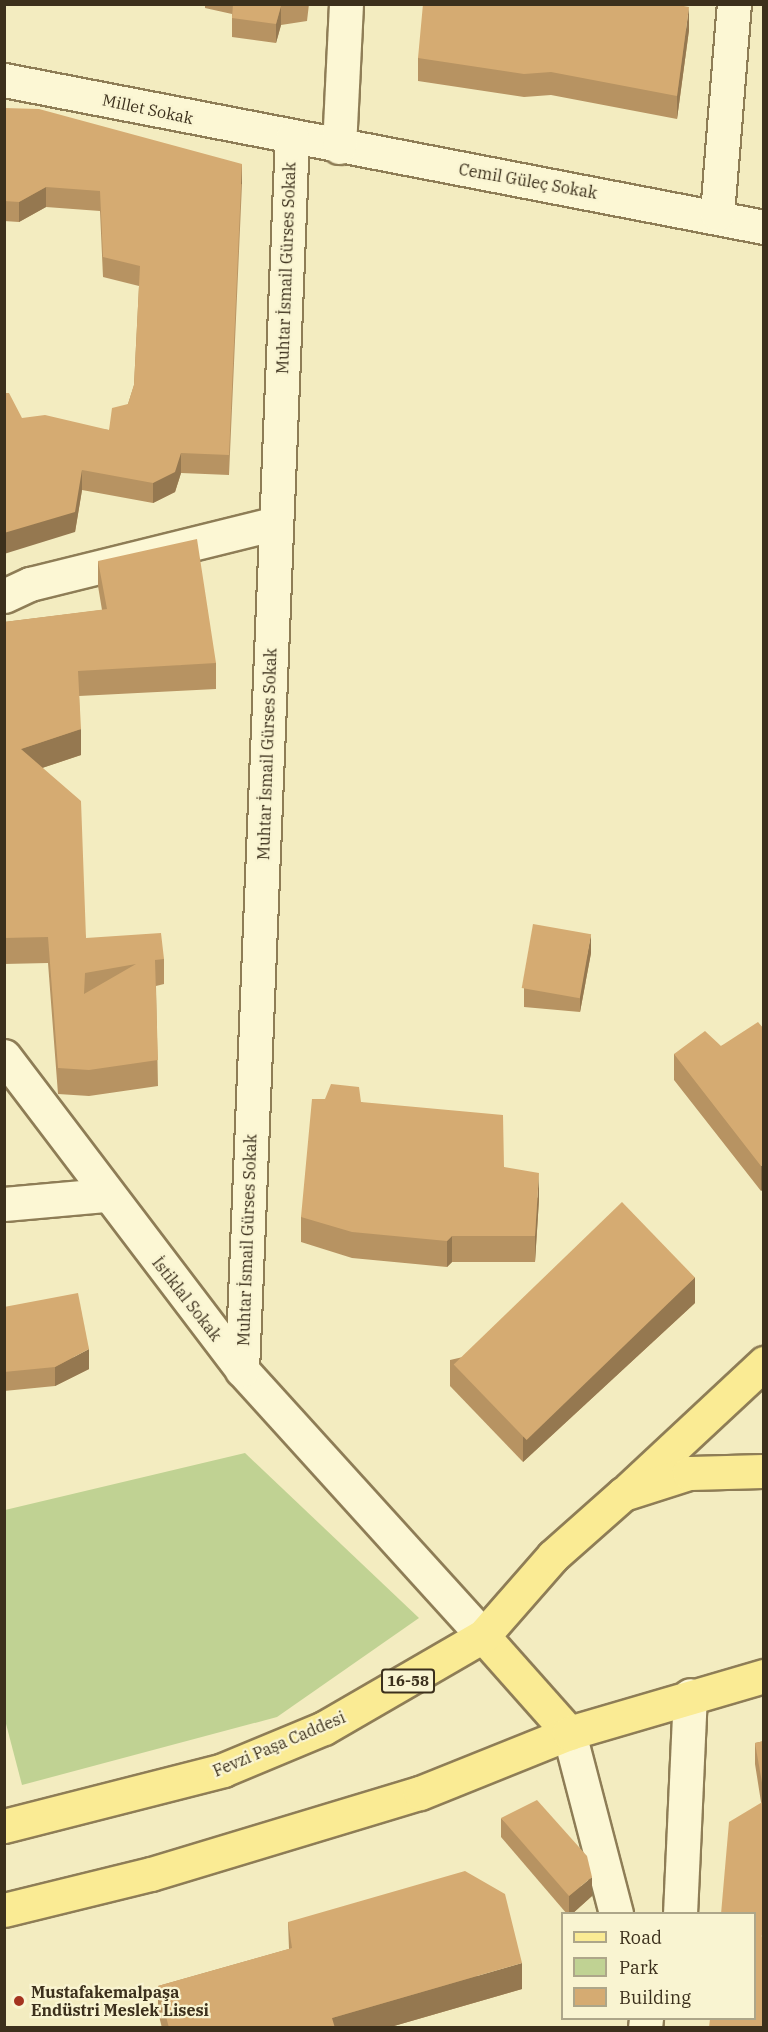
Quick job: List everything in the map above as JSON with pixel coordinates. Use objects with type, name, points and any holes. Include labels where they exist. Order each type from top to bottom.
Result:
[{"type":"main road","points":[[623,1494],[764,1363]]},
{"type":"main road","name":"Fevzi Paşa Caddesi","points":[[4,1826],[223,1770],[324,1728],[483,1636],[554,1556],[623,1494],[689,1473],[764,1471]]},
{"type":"main road","points":[[483,1636],[568,1733]]},
{"type":"main road","points":[[4,1910],[151,1874],[420,1793],[568,1733],[690,1695],[764,1676]]},
{"type":"street","points":[[339,147],[346,4]]},
{"type":"street","points":[[717,214],[734,4]]},
{"type":"street","points":[[4,65],[5,80]]},
{"type":"street","name":"Millet Sokak","points":[[5,80],[292,138]]},
{"type":"street","name":"Cemil Güleç Sokak","points":[[292,138],[717,214],[764,227]]},
{"type":"street","name":"Muhtar İsmail Gürses Sokak","points":[[242,1370],[292,138]]},
{"type":"street","points":[[4,596],[30,584],[276,523]]},
{"type":"street","name":"İstiklal Sokak","points":[[4,1056],[105,1195],[242,1370],[483,1636]]},
{"type":"street","points":[[4,1204],[105,1195]]},
{"type":"street","points":[[680,1912],[690,1695]]},
{"type":"street","points":[[568,1733],[615,1912]]},
{"type":"green space","points":[[245,1453],[419,1618],[277,1717],[22,1785],[5,1720],[5,1510]]},
{"type":"building","points":[[233,4],[291,4],[281,6],[276,24],[232,18]]},
{"type":"building","points":[[423,4],[673,4],[689,7],[677,96],[551,72],[524,74],[418,58]]},
{"type":"building","points":[[4,108],[39,109],[242,164],[229,455],[181,453],[175,472],[153,483],[82,470],[75,512],[4,533],[4,393],[9,393],[22,418],[45,415],[109,430],[112,408],[128,404],[134,385],[140,266],[103,257],[100,191],[46,187],[19,202],[4,201]]},
{"type":"building","points":[[197,539],[216,663],[78,671],[81,729],[21,749],[81,801],[86,938],[161,933],[164,959],[155,960],[158,1060],[89,1070],[58,1068],[48,937],[4,938],[4,622],[107,609],[98,561]],"holes":[[[136,964],[84,994],[85,973]]]},
{"type":"building","points":[[533,924],[591,934],[580,998],[522,988]]},
{"type":"building","points":[[758,1022],[764,1029],[764,1164],[761,1166],[674,1054],[705,1031],[721,1046]]},
{"type":"building","points":[[331,1084],[359,1087],[361,1102],[503,1115],[504,1167],[539,1173],[535,1236],[452,1236],[447,1241],[352,1232],[301,1217],[312,1099],[325,1099]]},
{"type":"building","points":[[622,1202],[695,1278],[527,1440],[454,1365]]},
{"type":"building","points":[[78,1293],[89,1349],[55,1367],[4,1372],[4,1307]]},
{"type":"building","points":[[764,1741],[764,1794],[755,1743]]},
{"type":"building","points":[[537,1800],[587,1856],[592,1877],[569,1896],[501,1818]]},
{"type":"building","points":[[764,1801],[764,1935],[761,1936],[764,1937],[764,2028],[709,2028],[710,2020],[756,2020],[756,1912],[721,1912],[729,1822]]},
{"type":"building","points":[[465,1871],[505,1894],[522,1963],[332,2018],[335,2028],[169,2028],[158,1986],[292,1948],[288,1922]]},
{"type":"place","name":"Mustafakemalpaşa Endüstri Meslek Lisesi","points":[[19,2001]]}]
